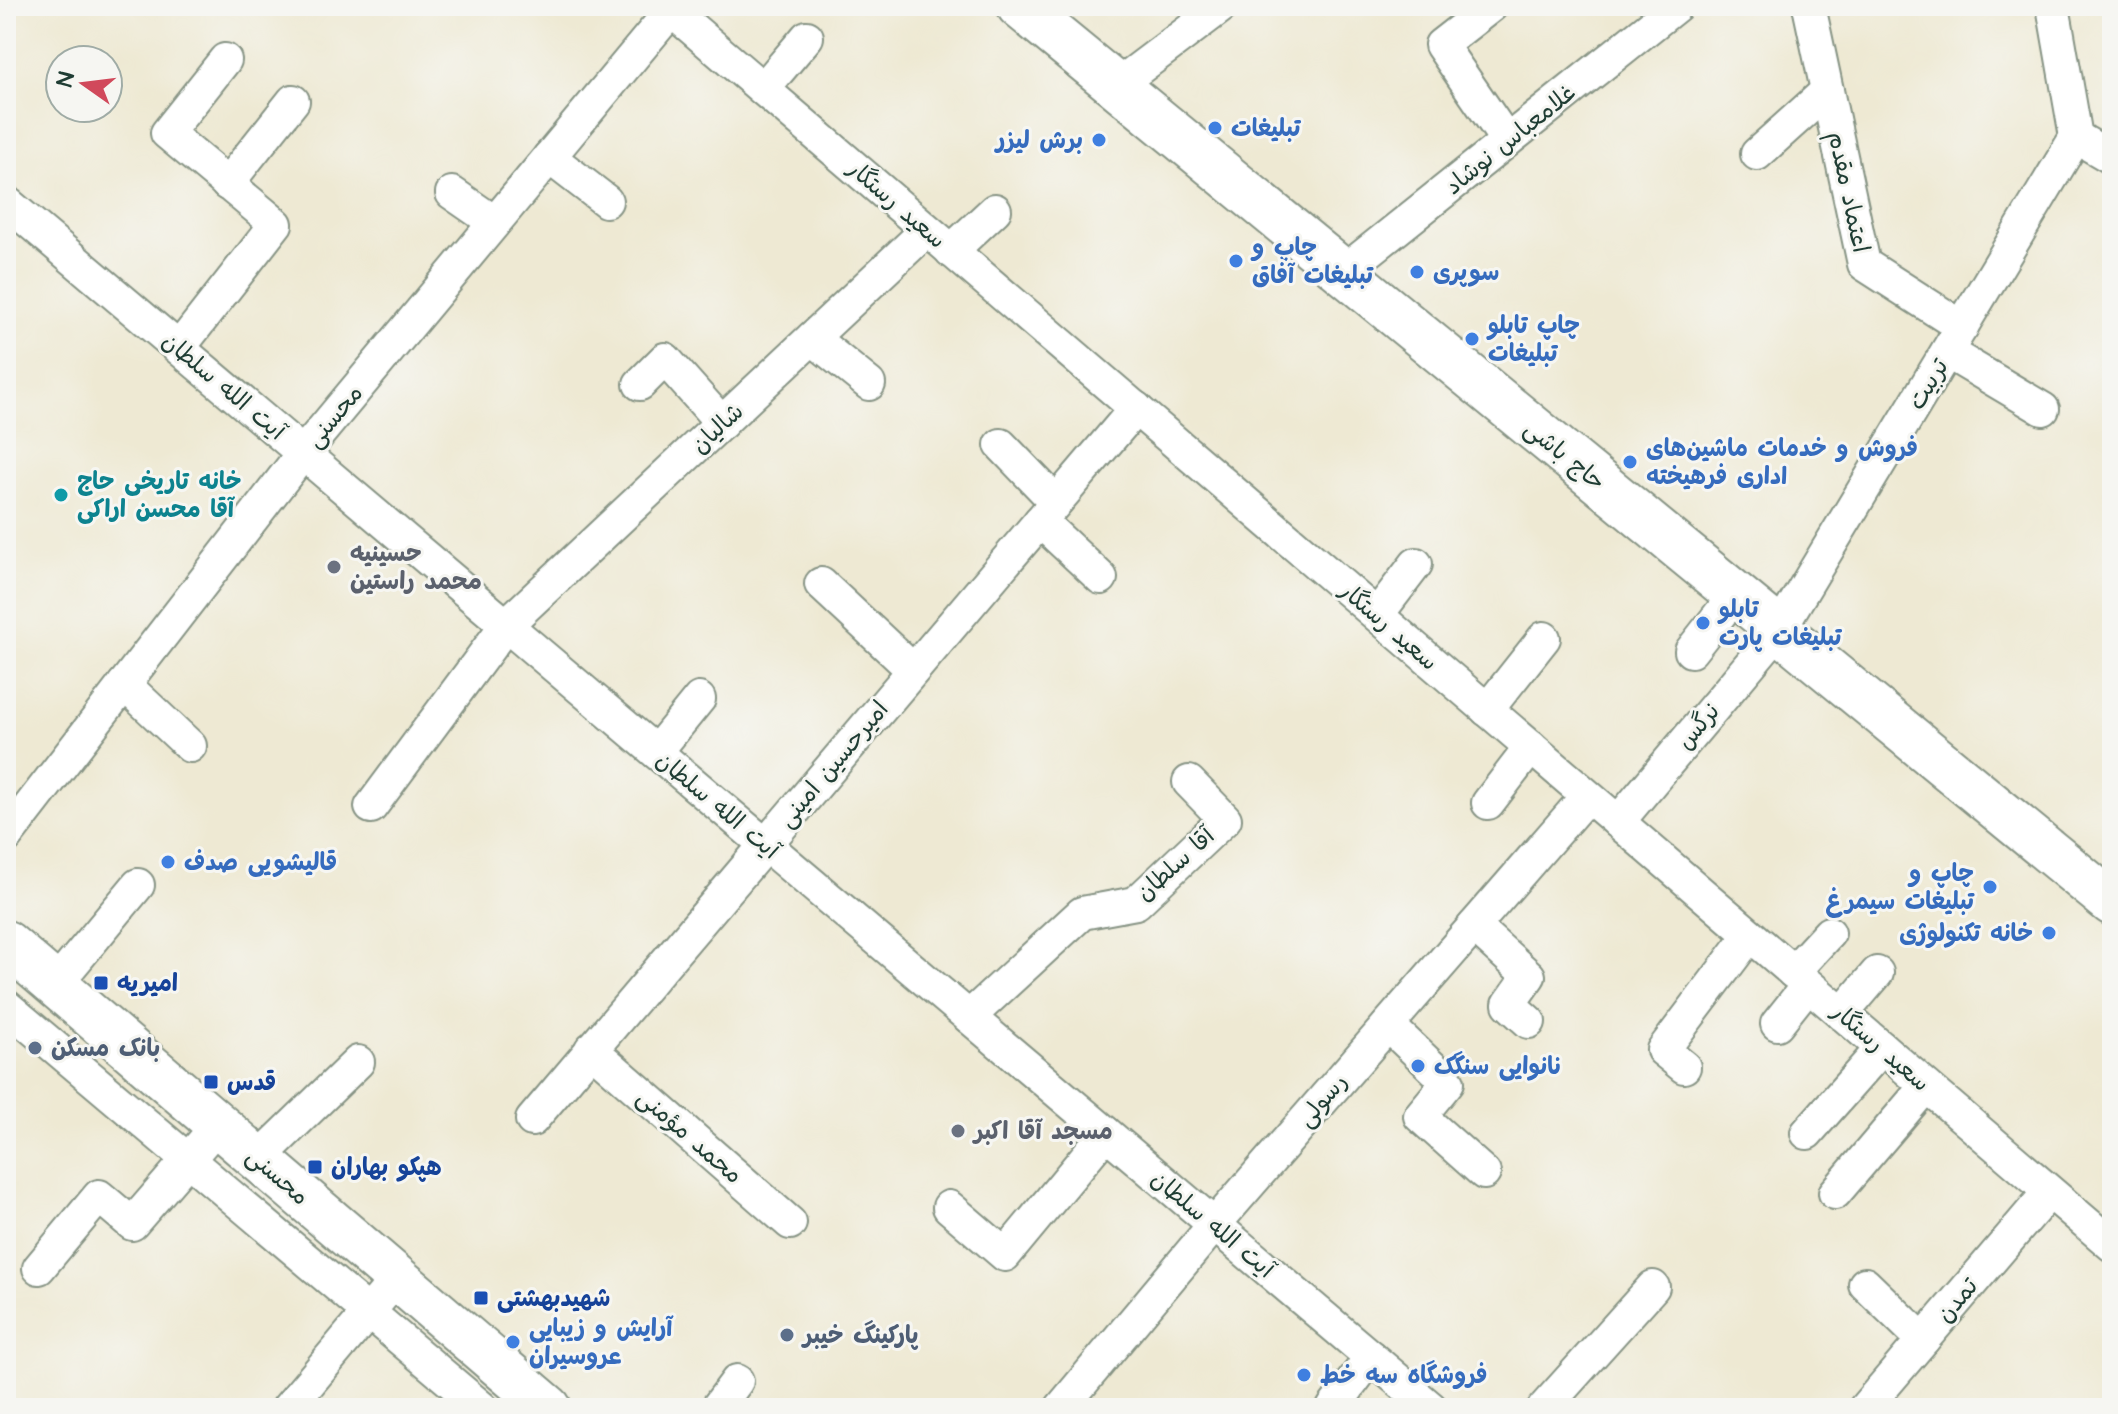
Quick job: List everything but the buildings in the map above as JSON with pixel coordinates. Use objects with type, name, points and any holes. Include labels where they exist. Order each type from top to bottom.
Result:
[{"type":"street","name":"حاج باشی","points":[[1019,6],[2112,903]]},
{"type":"street","points":[[1116,86],[1222,6]]},
{"type":"street","points":[[1491,6],[1441,45],[1507,141]]},
{"type":"street","name":"غلامعباس نوشاد","points":[[1343,272],[1676,6]]},
{"type":"street","name":"اعتماد مقدم","points":[[1809,6],[1864,264],[2043,409]]},
{"type":"street","points":[[2053,6],[2076,137],[2112,158]]},
{"type":"street","name":"سعید رستگار","points":[[671,8],[2112,1245]]},
{"type":"street","name":"محسنی","points":[[6,837],[303,453],[671,8]]},
{"type":"street","points":[[763,89],[807,37]]},
{"type":"street","points":[[179,348],[276,224],[167,133],[225,60]]},
{"type":"street","points":[[1757,154],[1827,91]]},
{"type":"street","points":[[227,184],[293,101]]},
{"type":"street","name":"تربیت","points":[[1779,630],[2076,137]]},
{"type":"street","points":[[549,157],[606,201]]},
{"type":"street","points":[[452,193],[494,222]]},
{"type":"street","name":"آیت الله سلطان","points":[[6,202],[1431,1408]]},
{"type":"street","name":"شالیان","points":[[371,807],[506,625],[812,338],[939,240],[995,210]]},
{"type":"street","points":[[812,338],[869,384]]},
{"type":"street","points":[[640,384],[665,359],[722,423]]},
{"type":"street","name":"امیرحسین امینی","points":[[532,1120],[1136,408]]},
{"type":"street","points":[[1001,445],[1101,578]]},
{"type":"street","points":[[1377,615],[1416,564]]},
{"type":"street","points":[[821,584],[913,670]]},
{"type":"street","points":[[1691,651],[1735,595]]},
{"type":"street","name":"نرگس","points":[[1618,822],[1779,630]]},
{"type":"street","points":[[1487,710],[1544,638]]},
{"type":"street","points":[[124,684],[190,746]]},
{"type":"street","points":[[656,752],[699,699]]},
{"type":"street","points":[[1488,803],[1531,747]]},
{"type":"street","name":"آقا سلطان","points":[[969,1017],[1082,913],[1136,903],[1225,819],[1189,782]]},
{"type":"street","name":"رسولی","points":[[1061,1408],[1214,1225],[1587,796]]},
{"type":"street","points":[[55,985],[138,885]]},
{"type":"street","points":[[1474,926],[1529,976],[1509,1004],[1529,1022]]},
{"type":"street","points":[[1777,1024],[1829,933]]},
{"type":"street","points":[[1684,1067],[1663,1050],[1750,935]]},
{"type":"street","name":"محسنی","points":[[6,943],[549,1408]]},
{"type":"street","points":[[1842,1014],[1877,973]]},
{"type":"street","points":[[6,1006],[482,1408]]},
{"type":"street","points":[[1388,1025],[1448,1082],[1420,1116],[1484,1173]]},
{"type":"street","points":[[1807,1133],[1882,1048]]},
{"type":"street","name":"محمد مؤمنی","points":[[591,1049],[790,1223]]},
{"type":"street","points":[[258,1159],[358,1062]]},
{"type":"street","points":[[1835,1193],[1926,1086]]},
{"type":"street","points":[[39,1268],[99,1196],[132,1224],[218,1125]]},
{"type":"street","points":[[949,1207],[1005,1255],[1106,1133]]},
{"type":"street","name":"تمدن","points":[[1865,1408],[2049,1192]]},
{"type":"street","points":[[288,1408],[397,1278]]},
{"type":"street","points":[[1865,1284],[1923,1340]]},
{"type":"street","points":[[1544,1408],[1653,1287]]},
{"type":"street","points":[[1333,1408],[1371,1357]]},
{"type":"street","points":[[717,1408],[737,1381]]},
{"type":"place","name":"تبلیغات","points":[[1215,128]]},
{"type":"place","name":"برش لیزر","points":[[1099,140]]},
{"type":"place","name":"چاپ و تبلیغات آفاق","points":[[1236,261]]},
{"type":"place","name":"سوپری","points":[[1417,272]]},
{"type":"place","name":"چاپ تابلو تبلیغات","points":[[1472,339]]},
{"type":"place","name":"فروش و خدمات ماشین‌های اداری فرهیخته","points":[[1630,462]]},
{"type":"place","name":"خانه تاریخی حاج آقا محسن اراکی","points":[[61,495]]},
{"type":"place","name":"حسینیه محمد راستین","points":[[334,567]]},
{"type":"place","name":"تابلو تبلیغات پارت","points":[[1703,623]]},
{"type":"place","name":"قالیشویی صدف","points":[[168,862]]},
{"type":"place","name":"چاپ و تبلیغات سیمرغ","points":[[1990,887]]},
{"type":"place","name":"خانه تکنولوژی","points":[[2049,933]]},
{"type":"place","name":"امیریه","points":[[101,983]]},
{"type":"place","name":"بانک مسکن","points":[[35,1048]]},
{"type":"place","name":"نانوایی سنگک","points":[[1418,1066]]},
{"type":"place","name":"قدس","points":[[211,1082]]},
{"type":"place","name":"مسجد آقا اکبر","points":[[958,1131]]},
{"type":"place","name":"هپکو بهاران","points":[[315,1167]]},
{"type":"place","name":"شهیدبهشتی","points":[[481,1298]]},
{"type":"place","name":"پارکینگ خیبر","points":[[787,1335]]},
{"type":"place","name":"آرایش و زیبایی عروسیران","points":[[513,1342]]},
{"type":"place","name":"فروشگاه سه خط","points":[[1304,1375]]}]
